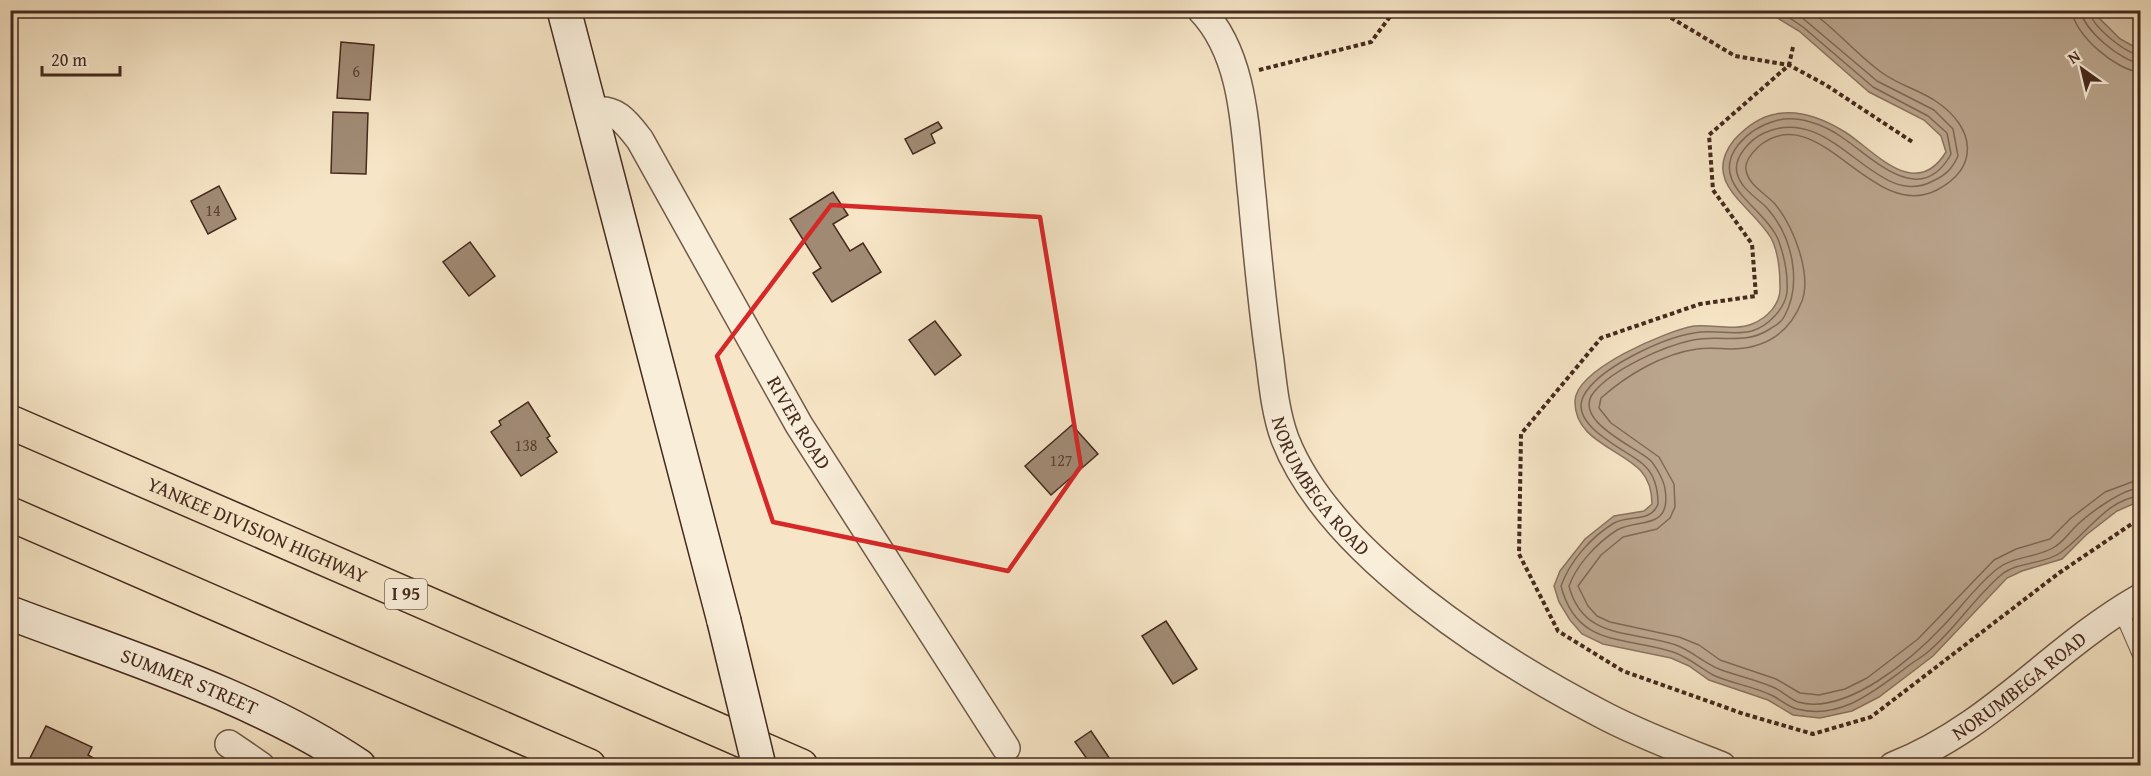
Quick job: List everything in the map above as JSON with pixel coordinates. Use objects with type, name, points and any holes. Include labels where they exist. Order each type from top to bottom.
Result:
[{"type":"highway","name":"YANKEE DIVISION HIGHWAY","points":[[10,422],[801,765]]},
{"type":"highway","points":[[10,514],[589,765]]},
{"type":"main road","points":[[564,10],[724,621],[759,765]]},
{"type":"main road","name":"SUMMER STREET","points":[[10,613],[235,700],[296,727],[360,765]]},
{"type":"street","name":"NORUMBEGA ROAD","points":[[1201,10],[1224,43],[1235,76],[1246,149],[1274,393],[1285,438],[1302,474],[1345,530],[1401,582],[1500,655],[1608,718],[1722,765]]},
{"type":"street","name":"RIVER ROAD","points":[[592,112],[610,111],[624,120],[640,140],[795,418],[1006,748]]},
{"type":"street","name":"NORUMBEGA ROAD","points":[[1893,765],[1935,746],[1995,708],[2076,641],[2130,604]]},
{"type":"street","points":[[229,744],[261,765]]},
{"type":"lane","points":[[2130,604],[2140,655]]},
{"type":"path","points":[[1235,76],[1371,42],[1395,10]]},
{"type":"path","points":[[1658,10],[1735,56],[1789,65],[1826,84],[1914,142]]},
{"type":"path","points":[[1793,47],[1789,65],[1709,135],[1713,190],[1752,244],[1756,296],[1700,304],[1601,338],[1521,434],[1519,554],[1558,631],[1623,671],[1744,714],[1813,734],[1871,717],[2059,573],[2133,523],[2140,521]]},
{"type":"highlighted area","points":[[831,205],[1040,217],[1081,466],[1008,571],[773,522],[717,356]]},
{"type":"shaded area","points":[[2092,11],[2140,11],[2140,50],[2120,39]]},
{"type":"water","points":[[1766,11],[2092,11],[2120,39],[2140,50],[2140,501],[2117,511],[2086,535],[2062,559],[2007,578],[1933,656],[1879,697],[1852,711],[1820,718],[1793,715],[1768,700],[1709,680],[1689,666],[1671,658],[1603,644],[1582,634],[1559,602],[1554,586],[1560,571],[1585,539],[1614,516],[1644,511],[1652,504],[1649,486],[1641,471],[1600,442],[1582,425],[1575,401],[1579,389],[1590,376],[1624,353],[1644,343],[1694,326],[1738,327],[1752,324],[1763,318],[1776,305],[1780,287],[1774,244],[1763,226],[1733,193],[1726,181],[1723,169],[1725,155],[1734,140],[1758,120],[1776,114],[1794,113],[1812,116],[1837,127],[1882,160],[1908,173],[1921,173],[1934,166],[1946,152],[1941,136],[1924,120],[1869,92],[1799,31]]},
{"type":"building","points":[[341,42],[374,45],[370,100],[337,98]]},
{"type":"building","points":[[333,112],[368,113],[366,174],[331,173]]},
{"type":"building","points":[[938,122],[942,128],[931,134],[935,143],[913,154],[905,139]]},
{"type":"building","points":[[219,186],[236,219],[208,234],[191,201]]},
{"type":"building","points":[[833,192],[848,215],[833,224],[850,251],[863,243],[881,272],[832,302],[813,273],[821,268],[790,219]]},
{"type":"building","points":[[470,242],[495,276],[469,296],[443,262]]},
{"type":"building","points":[[935,321],[961,355],[935,375],[909,340]]},
{"type":"building","points":[[528,402],[550,436],[547,438],[557,452],[521,476],[491,432],[501,425],[499,421]]},
{"type":"building","points":[[1072,425],[1098,454],[1051,495],[1025,466]]},
{"type":"building","points":[[1166,621],[1197,669],[1173,684],[1142,636]]},
{"type":"building","points":[[46,726],[92,747],[88,755],[107,766],[26,766]]},
{"type":"building","points":[[1091,731],[1114,766],[1092,766],[1075,742]]}]
